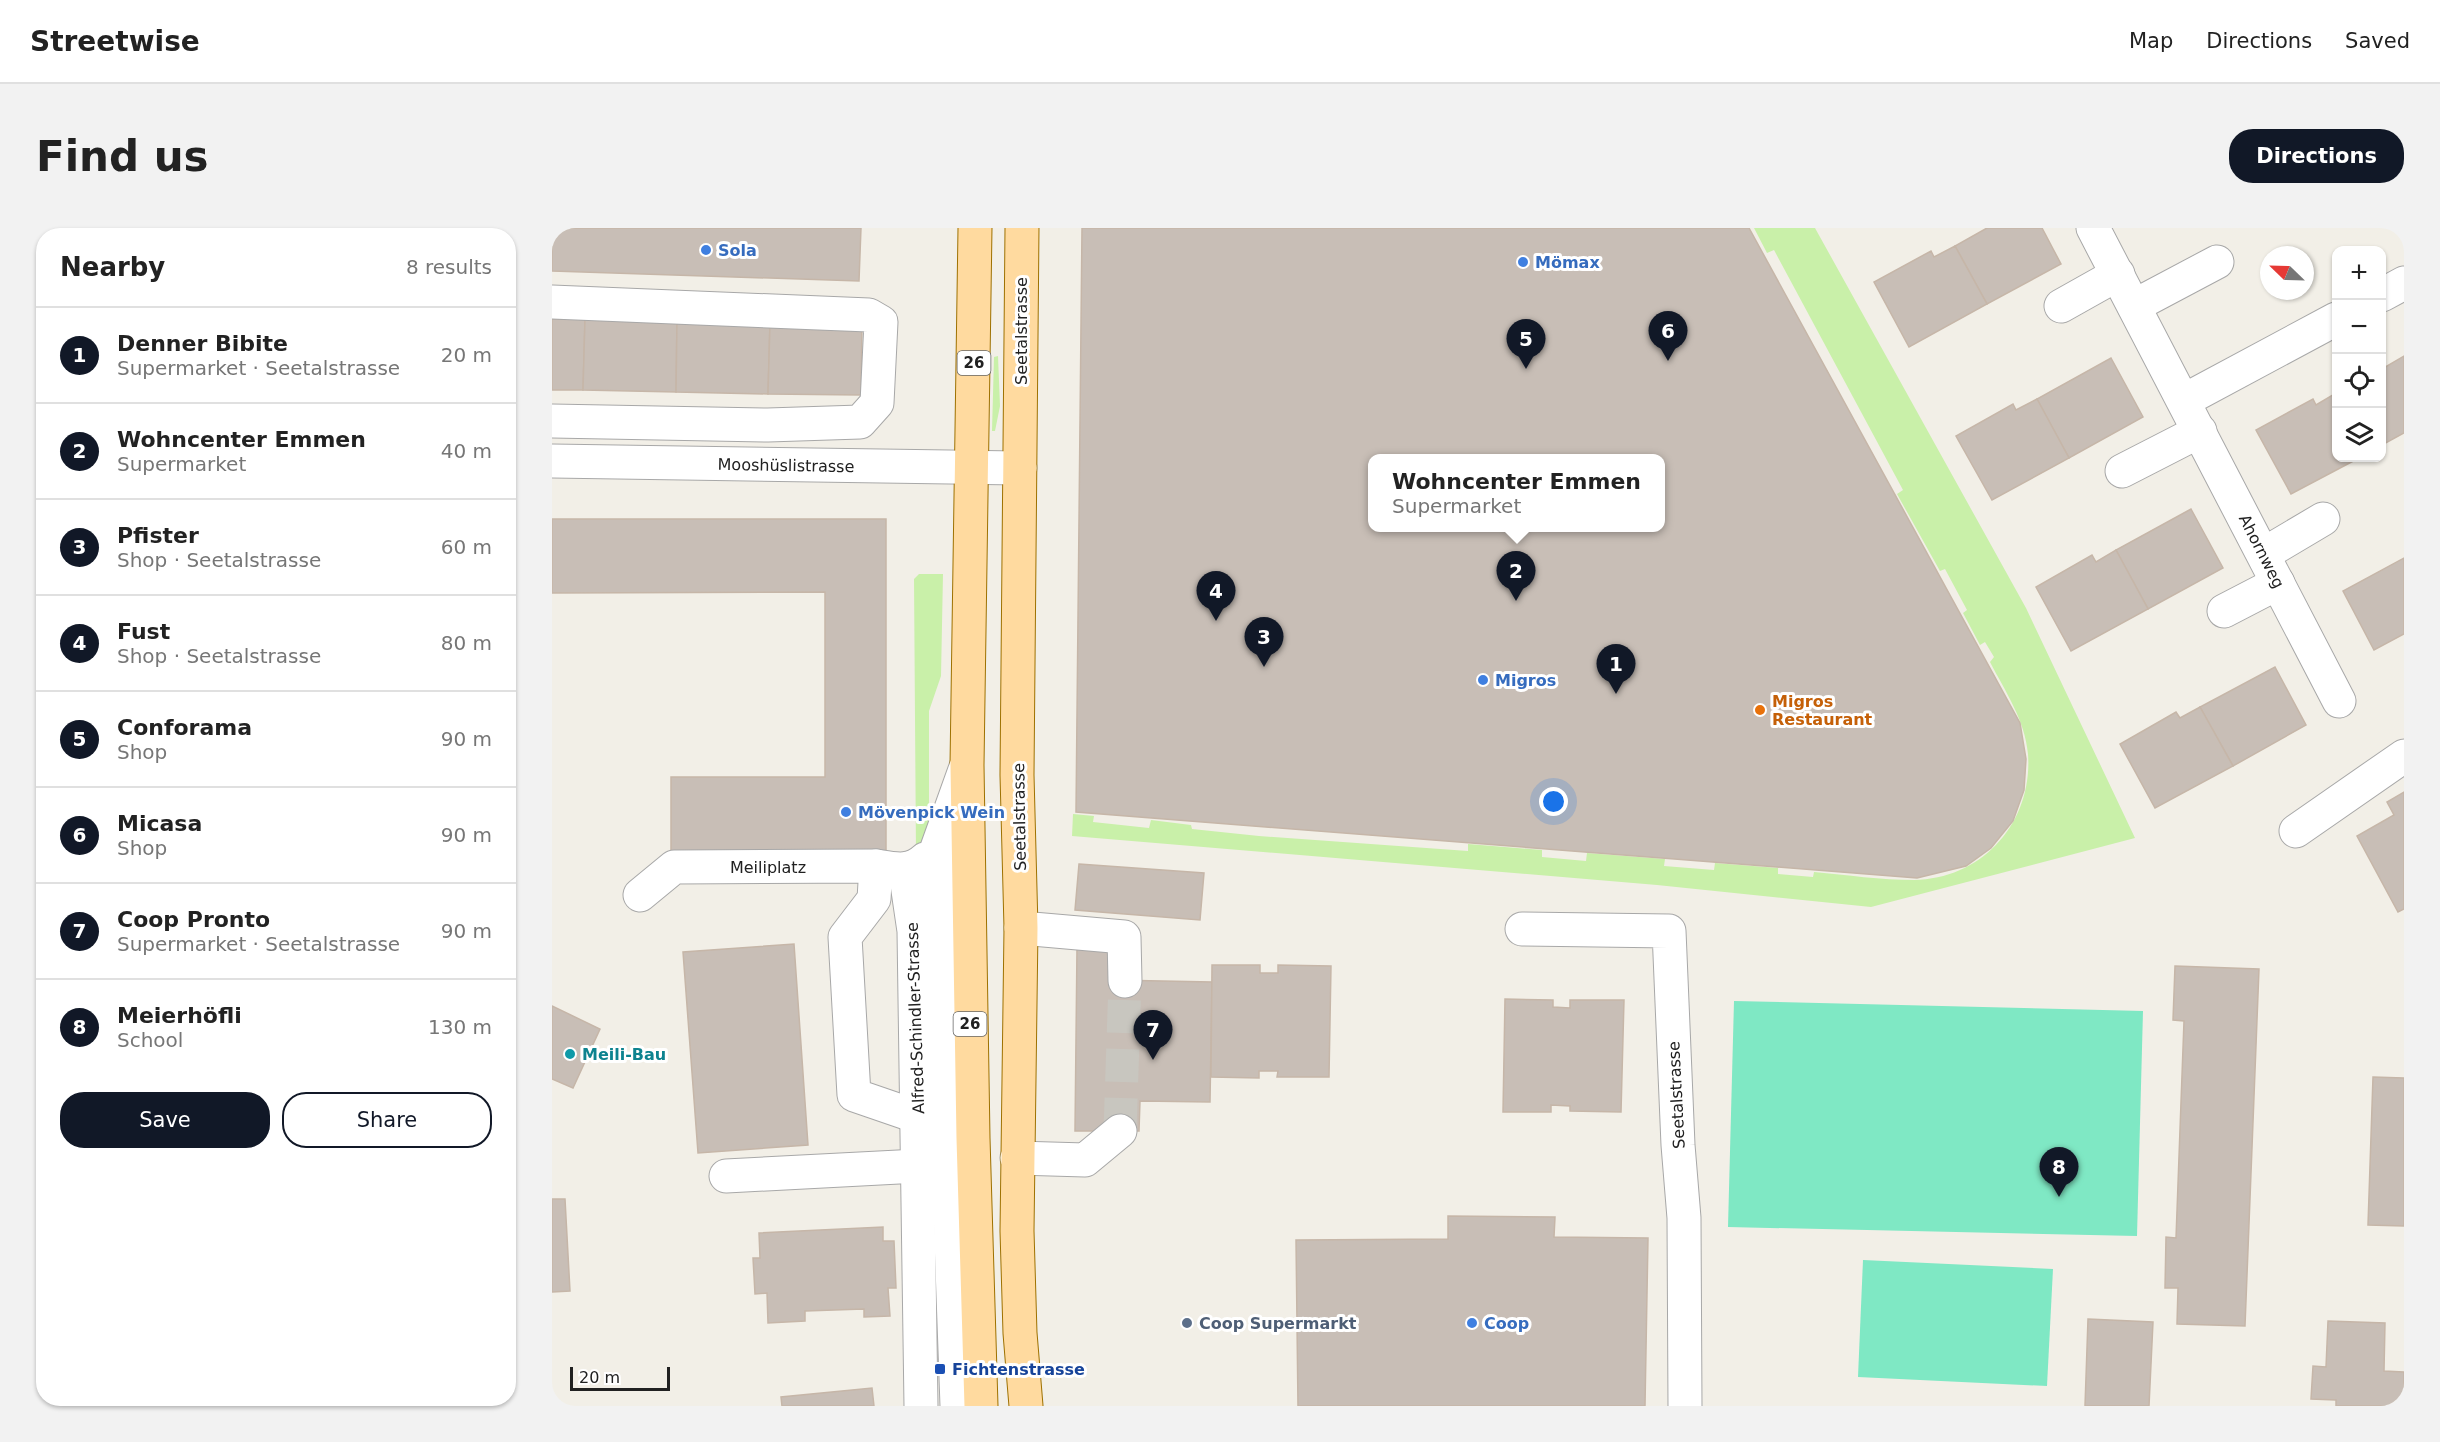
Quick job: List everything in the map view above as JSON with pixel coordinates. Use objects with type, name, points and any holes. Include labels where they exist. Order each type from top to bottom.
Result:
[{"type":"main road","name":"26","points":[[975,228],[967,765],[972,1114],[981,1406]]},
{"type":"main road","name":"Seetalstrasse","points":[[1022,228],[1017,775],[1021,928],[1017,1158],[1020,1311],[1026,1406]]},
{"type":"street","name":"Ahornweg","points":[[2093,228],[2185,400],[2338,701]]},
{"type":"street","points":[[2134,306],[2217,262]]},
{"type":"street","points":[[2061,306],[2118,274]]},
{"type":"street","points":[[2386,293],[2404,283]]},
{"type":"street","points":[[552,302],[869,315],[881,322],[877,403],[860,422],[792,424],[552,422]]},
{"type":"street","points":[[2185,400],[2332,322]]},
{"type":"street","points":[[792,424],[826,466]]},
{"type":"street","points":[[2122,471],[2200,431]]},
{"type":"street","name":"Mooshüslistrasse","points":[[552,461],[1020,468]]},
{"type":"street","points":[[2264,554],[2323,519]]},
{"type":"street","points":[[2224,611],[2278,583]]},
{"type":"street","points":[[2296,831],[2404,756]]},
{"type":"street","points":[[957,1406],[937,848],[967,765]]},
{"type":"street","points":[[918,1117],[854,1095],[846,936],[874,899],[891,868],[918,866],[937,848]]},
{"type":"street","name":"Meiliplatz","points":[[640,895],[675,867],[891,868]]},
{"type":"street","name":"Alfred-Schindler-Strasse","points":[[891,868],[914,931],[921,1406]]},
{"type":"street","points":[[1021,928],[1124,937],[1125,981]]},
{"type":"street","name":"Seetalstrasse","points":[[1522,929],[1670,931],[1678,1145],[1684,1218],[1685,1406]]},
{"type":"street","points":[[1017,1158],[1090,1169],[1120,1131]]},
{"type":"street","points":[[726,1176],[918,1166]]},
{"type":"green space","points":[[1754,228],[1815,228],[2026,608],[2135,838],[1871,907],[1657,885],[1072,836],[1073,814],[1094,816],[1093,822],[1149,828],[1151,820],[1191,825],[1192,829],[1259,836],[1468,851],[1468,844],[1542,850],[1542,857],[1586,861],[1587,853],[1665,859],[1664,866],[1714,870],[1715,863],[1778,868],[1778,874],[1813,877],[1814,872],[1902,880],[1939,877],[1962,869],[1982,858],[1999,842],[2022,802],[2027,779],[2028,754],[2023,729],[2014,706],[1990,662],[1994,657],[1985,642],[1980,645],[1963,613],[1967,610],[1945,569],[1940,571],[1897,494],[1903,490],[1774,250],[1767,253]]},
{"type":"green space","points":[[998,356],[1000,406],[995,431],[992,431],[994,357]]},
{"type":"green space","points":[[919,574],[943,574],[941,676],[929,711],[929,827],[922,847],[916,855],[914,579]]},
{"type":"green space","points":[[1734,1001],[2143,1011],[2137,1236],[1728,1227]]},
{"type":"green space","points":[[1863,1260],[2053,1269],[2047,1386],[1858,1377]]},
{"type":"building","name":"Sola","points":[[552,228],[861,228],[859,281],[552,271]]},
{"type":"building","points":[[1082,228],[1749,228],[2020,723],[2026,759],[2024,790],[2013,821],[1991,848],[1966,866],[1917,878],[1076,812]]},
{"type":"building","points":[[1987,228],[2042,228],[2061,264],[1987,304],[1955,246]]},
{"type":"building","points":[[1955,246],[1987,304],[1909,347],[1874,282],[1931,251],[1934,257]]},
{"type":"building","points":[[552,319],[585,319],[583,390],[552,390]]},
{"type":"building","points":[[585,319],[677,321],[676,392],[583,390]]},
{"type":"building","points":[[677,321],[770,323],[768,394],[676,392]]},
{"type":"building","points":[[770,323],[862,324],[861,395],[768,394]]},
{"type":"building","points":[[2404,356],[2404,433],[2386,443],[2386,408],[2386,367]]},
{"type":"building","points":[[2111,358],[2143,417],[2069,458],[2037,399]]},
{"type":"building","points":[[2332,395],[2332,462],[2351,462],[2291,494],[2256,430],[2313,399],[2316,405]]},
{"type":"building","points":[[2037,399],[2069,458],[1992,500],[1956,436],[2013,404],[2016,410]]},
{"type":"building","points":[[2191,509],[2223,568],[2148,609],[2116,550]]},
{"type":"building","points":[[552,519],[886,519],[886,857],[671,858],[671,777],[825,777],[825,592],[552,593]]},
{"type":"building","points":[[2116,550],[2148,609],[2071,651],[2036,587],[2092,555],[2096,562]]},
{"type":"building","points":[[2404,558],[2404,634],[2374,650],[2343,591]]},
{"type":"building","points":[[2275,667],[2306,725],[2233,766],[2200,707]]},
{"type":"building","points":[[2200,707],[2233,766],[2155,808],[2120,744],[2176,712],[2180,718]]},
{"type":"building","points":[[2404,792],[2404,909],[2398,912],[2357,836],[2394,815],[2387,802]]},
{"type":"building","points":[[1079,864],[1204,873],[1200,920],[1075,910]]},
{"type":"building","points":[[794,944],[808,1145],[698,1153],[683,952]]},
{"type":"building","points":[[1077,947],[1112,948],[1112,980],[1212,982],[1210,1102],[1140,1101],[1139,1131],[1075,1131]]},
{"type":"building","points":[[1212,965],[1260,965],[1260,973],[1278,973],[1278,965],[1331,966],[1329,1077],[1277,1077],[1278,1071],[1259,1071],[1259,1078],[1211,1077]]},
{"type":"building","points":[[2175,966],[2259,969],[2245,1326],[2177,1324],[2178,1288],[2165,1288],[2166,1237],[2176,1238],[2184,1021],[2173,1020]]},
{"type":"building","points":[[1505,999],[1553,1000],[1553,1007],[1570,1008],[1570,1000],[1624,1000],[1621,1112],[1570,1111],[1570,1106],[1551,1105],[1551,1112],[1503,1112]]},
{"type":"building","name":"Meili-Bau","points":[[552,1006],[600,1029],[573,1088],[552,1079]]},
{"type":"building","points":[[2373,1077],[2404,1078],[2404,1226],[2368,1225]]},
{"type":"building","points":[[552,1199],[565,1199],[570,1291],[552,1292]]},
{"type":"building","name":"Coop","points":[[1448,1216],[1555,1217],[1554,1237],[1648,1238],[1645,1406],[1298,1406],[1296,1240],[1448,1239]]},
{"type":"building","points":[[883,1227],[883,1241],[894,1241],[896,1288],[888,1288],[890,1316],[864,1317],[864,1309],[805,1311],[805,1321],[768,1323],[767,1293],[755,1294],[753,1258],[760,1258],[759,1233]]},
{"type":"building","points":[[2088,1319],[2153,1322],[2149,1406],[2085,1406]]},
{"type":"building","points":[[2328,1321],[2385,1323],[2384,1371],[2404,1372],[2404,1406],[2336,1406],[2336,1400],[2311,1399],[2313,1366],[2326,1367]]},
{"type":"building","points":[[872,1388],[874,1406],[782,1406],[781,1397]]},
{"type":"tunnel","points":[[1120,1131],[1125,981]]},
{"type":"place","name":"Sola","points":[[706,250]]},
{"type":"place","name":"Mömax","points":[[1523,262]]},
{"type":"place","name":"Micasa","points":[[1668,361]]},
{"type":"place","name":"Conforama","points":[[1526,369]]},
{"type":"place","name":"Wohncenter Emmen","points":[[1516,601]]},
{"type":"place","name":"Fust","points":[[1216,621]]},
{"type":"place","name":"Pfister","points":[[1264,667]]},
{"type":"place","name":"Migros","points":[[1483,680]]},
{"type":"place","name":"Denner Bibite","points":[[1616,694]]},
{"type":"place","name":"Migros Restaurant","points":[[1760,710]]},
{"type":"place","name":"Mövenpick Wein","points":[[846,812]]},
{"type":"place","name":"Meili-Bau","points":[[570,1054]]},
{"type":"place","name":"Coop Pronto","points":[[1153,1060]]},
{"type":"place","name":"Meierhöfli","points":[[2059,1197]]},
{"type":"place","name":"Coop Supermarkt","points":[[1187,1323]]},
{"type":"place","name":"Coop","points":[[1472,1323]]},
{"type":"place","name":"Fichtenstrasse","points":[[940,1369]]}]
